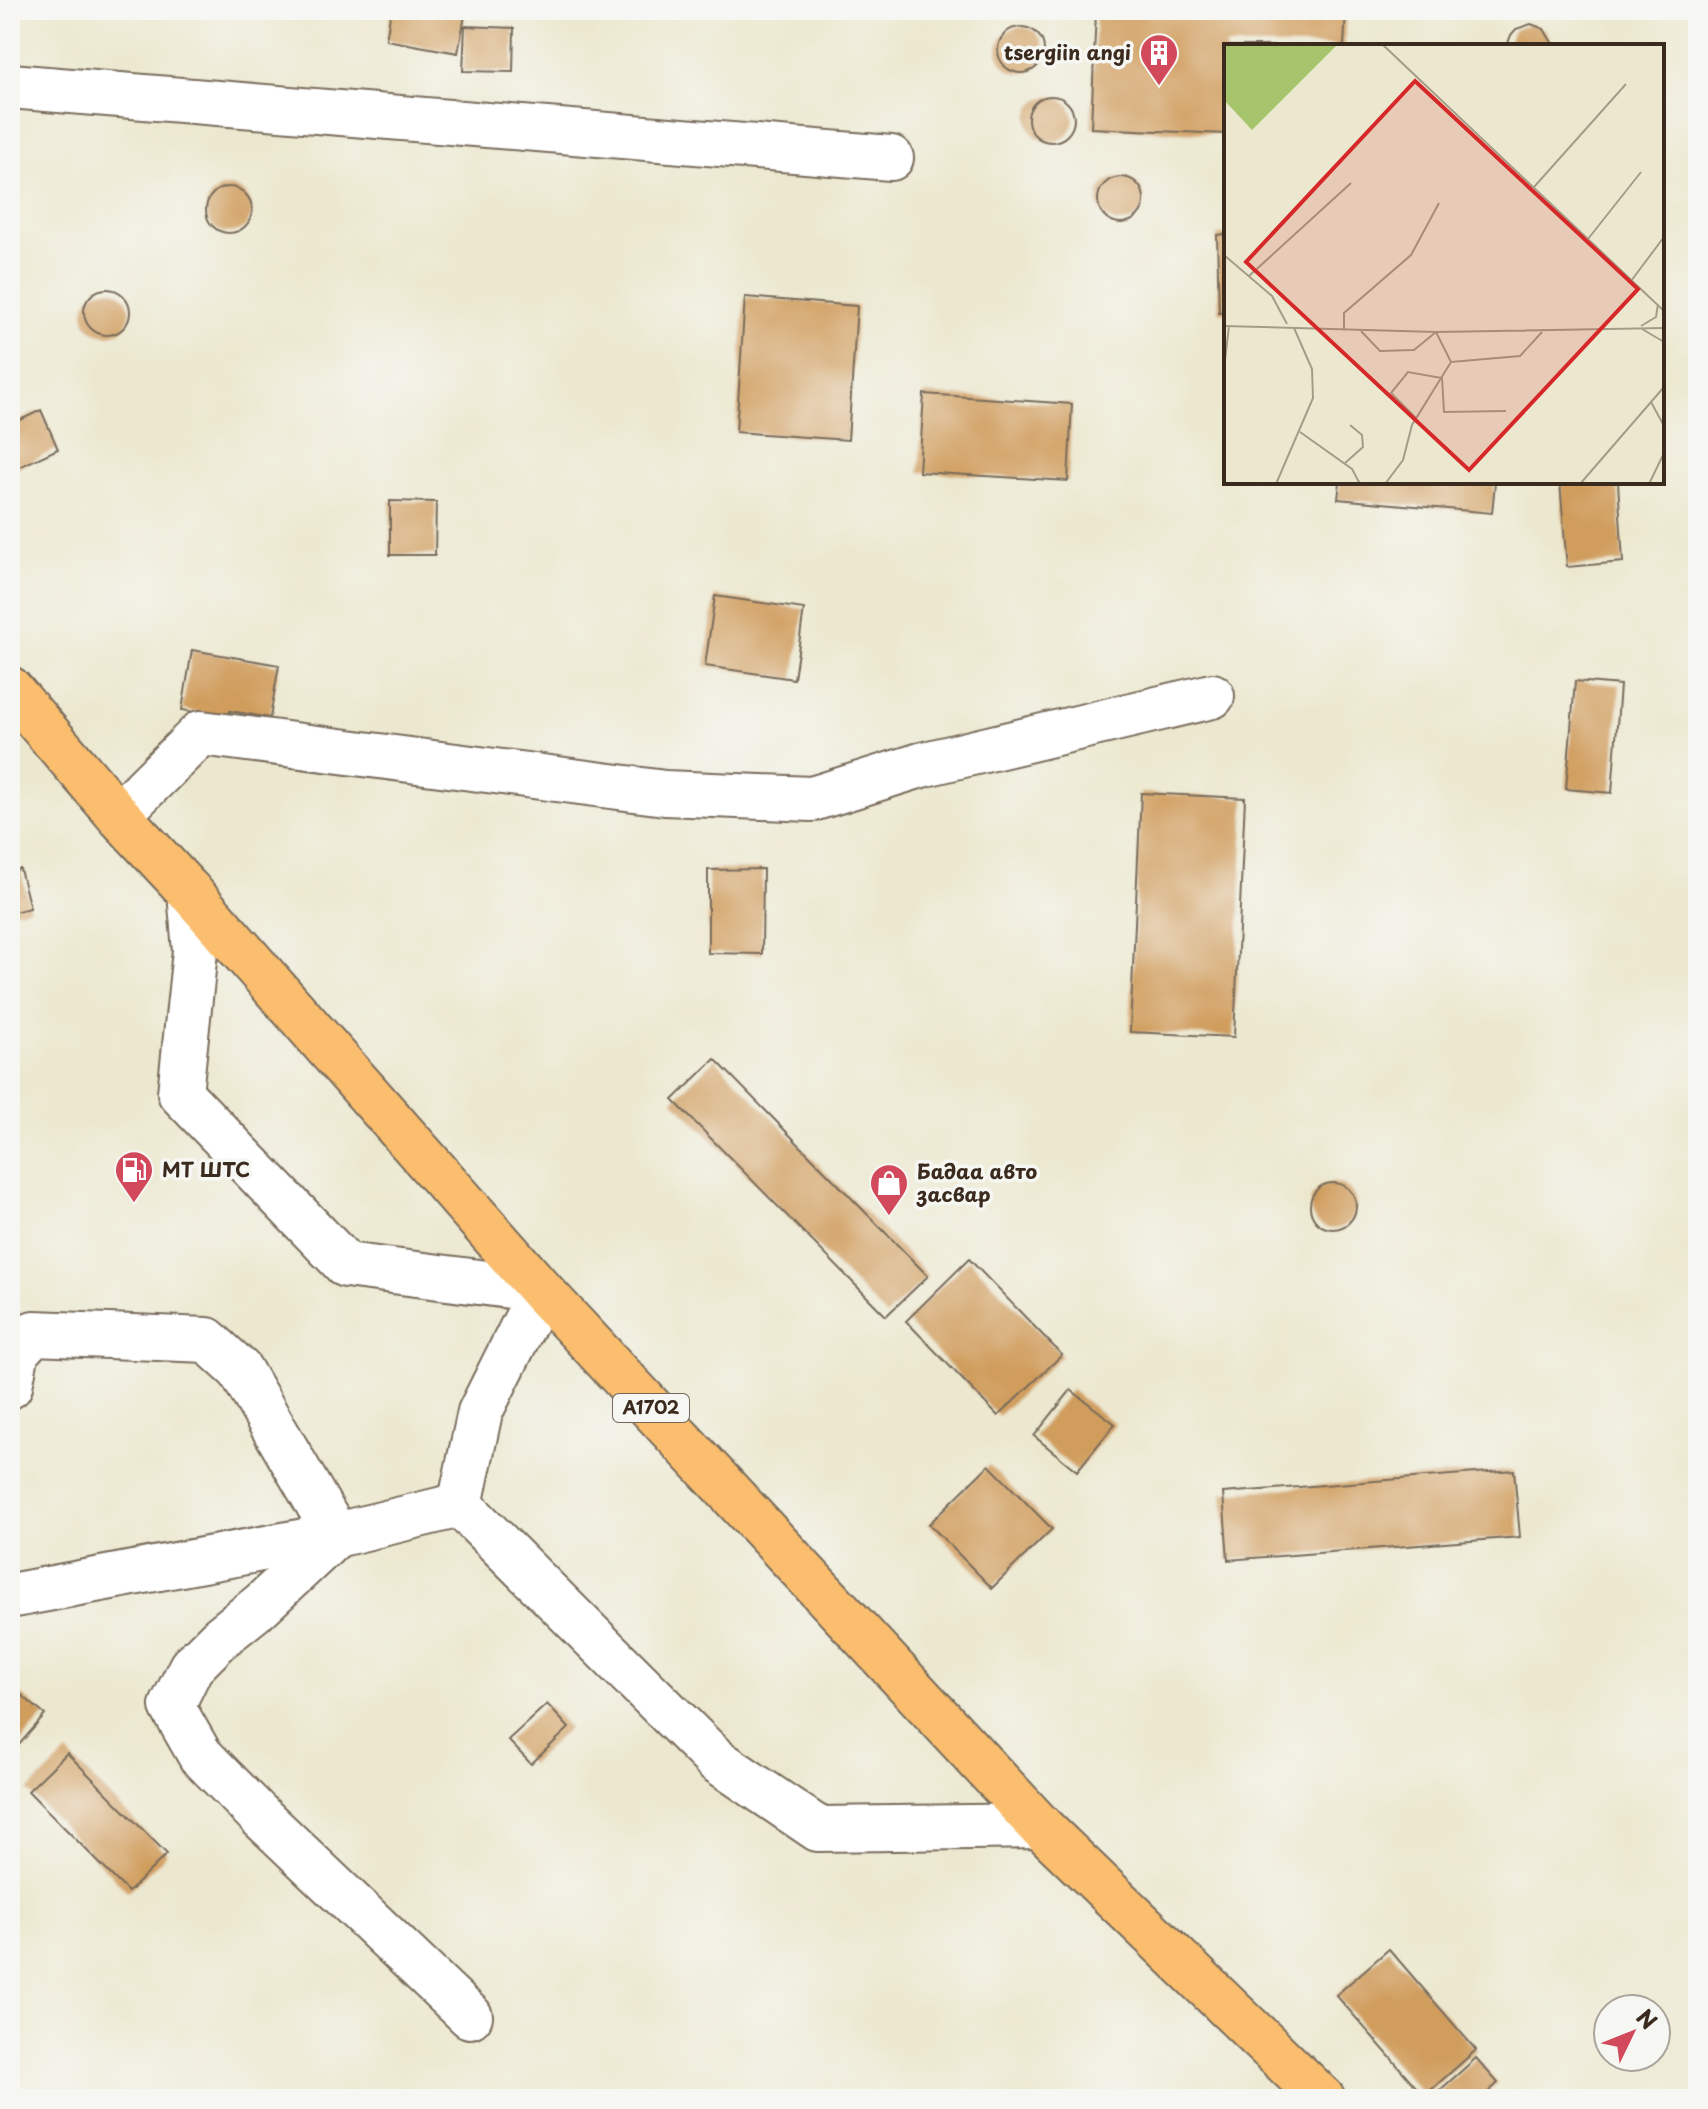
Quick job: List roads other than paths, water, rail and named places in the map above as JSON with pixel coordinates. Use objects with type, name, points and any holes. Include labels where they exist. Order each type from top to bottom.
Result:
[{"type":"highway","name":"A1702","points":[[10,689],[118,815],[190,892],[541,1290],[1040,1826],[1323,2099]]},
{"type":"street","points":[[10,86],[891,158]]},
{"type":"street","points":[[118,815],[201,733],[665,793],[812,799],[921,765],[1212,696]]},
{"type":"street","points":[[190,892],[195,951],[180,1093],[346,1265],[541,1290],[480,1412],[460,1505]]},
{"type":"street","points":[[10,1386],[17,1351],[34,1333],[207,1340],[240,1370],[336,1535]]},
{"type":"street","points":[[10,1596],[336,1535],[460,1505]]},
{"type":"street","points":[[460,1505],[716,1760],[818,1829],[1040,1826]]},
{"type":"street","points":[[336,1535],[191,1667],[172,1706],[200,1755],[470,2016]]},
{"type":"place","name":"tsergiin angi","points":[[1159,87]]},
{"type":"place","name":"МТ ШТС","points":[[134,1204]]},
{"type":"place","name":"Бадаа авто засвар","points":[[889,1217]]}]
